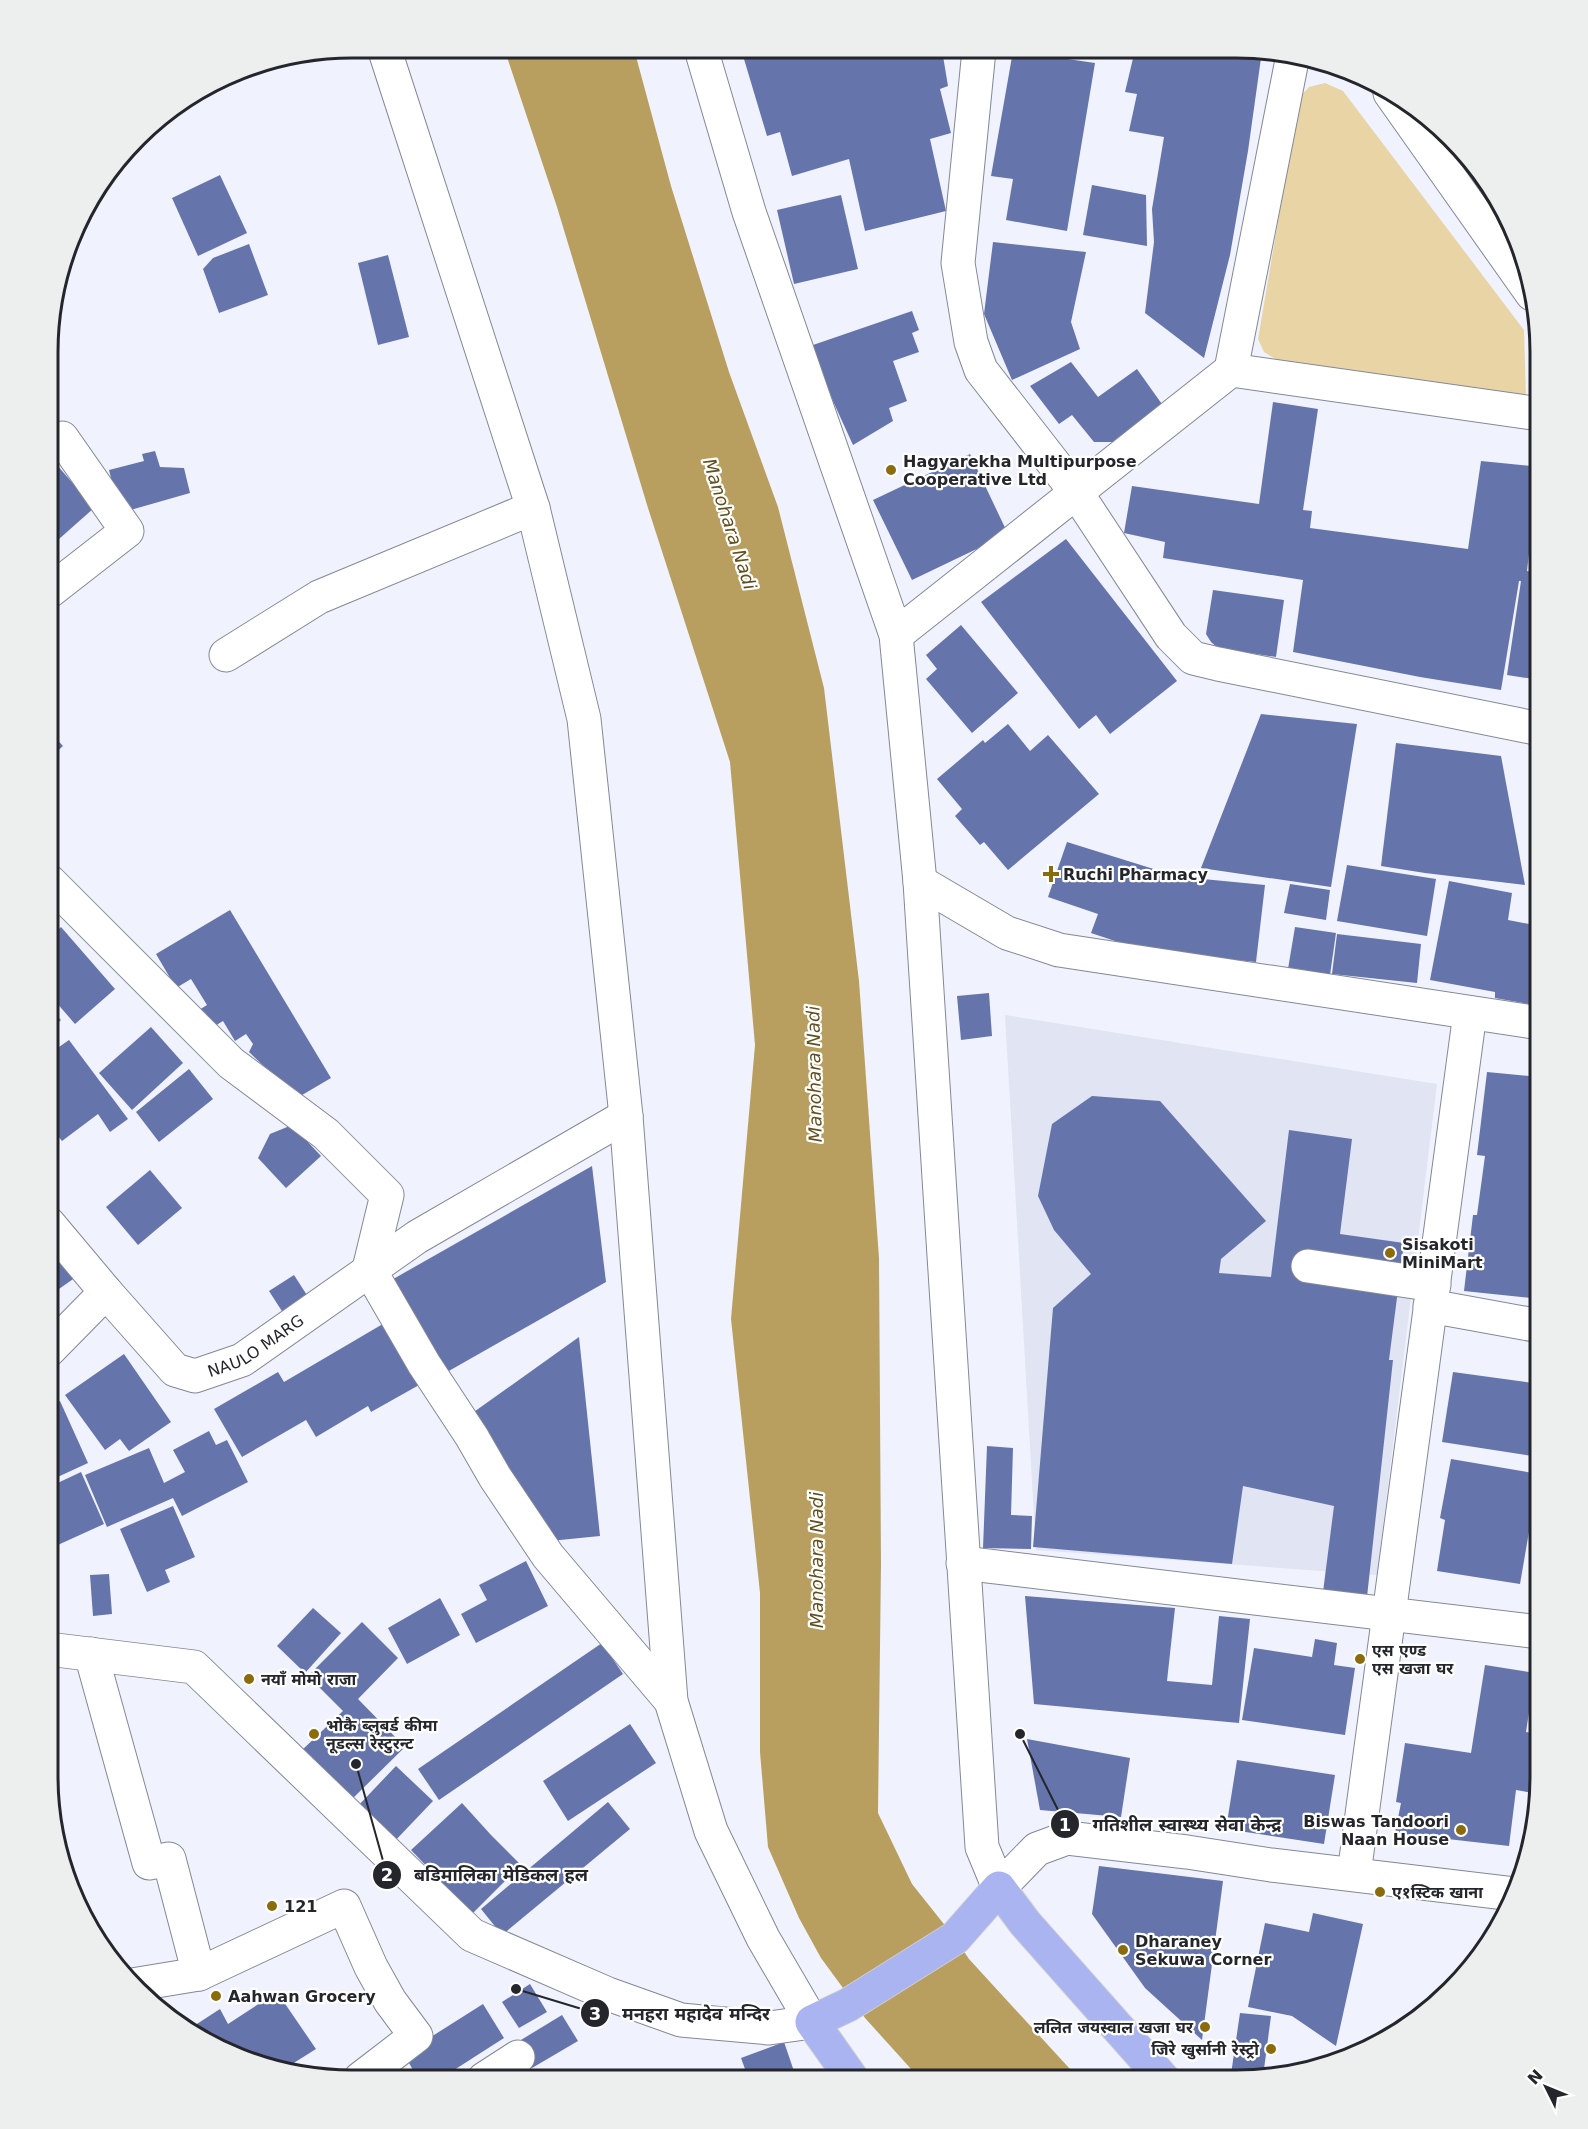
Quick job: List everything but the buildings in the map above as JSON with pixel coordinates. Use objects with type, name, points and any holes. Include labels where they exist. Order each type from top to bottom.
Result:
[{"type":"main road","points":[[846,2070],[812,2022],[848,2005],[956,1938],[999,1888],[1025,1923],[1155,2070]]},
{"type":"street","points":[[58,1650],[194,1667],[472,1935],[608,1994],[681,2020],[769,2028],[812,2022],[763,1938],[711,1831],[671,1701],[626,1116],[584,719],[533,508],[387,58]]},
{"type":"street","points":[[704,58],[748,212],[896,635],[920,882],[982,1847],[999,1888],[1037,1850],[1067,1839],[1187,1851],[1271,1865],[1505,1893]]},
{"type":"street","points":[[978,58],[958,263],[971,342],[981,370],[1076,492],[1171,636],[1192,658],[1530,727]]},
{"type":"street","points":[[896,635],[1231,370],[1291,64]]},
{"type":"street","points":[[1402,110],[1518,275]]},
{"type":"street","points":[[1231,370],[1530,413]]},
{"type":"street","points":[[58,441],[62,438],[127,531],[58,585]]},
{"type":"street","points":[[226,655],[319,597],[533,508]]},
{"type":"street","points":[[920,882],[1007,933],[1059,950],[1530,1022]]},
{"type":"street","points":[[58,890],[231,1064],[326,1134],[387,1196],[369,1269],[424,1364],[472,1437],[495,1478],[548,1556],[671,1701]]},
{"type":"street","points":[[1354,1874],[1470,1013]]},
{"type":"street","name":"NAULO MARG","points":[[58,1235],[175,1370],[195,1376],[242,1360],[417,1237],[626,1116]]},
{"type":"street","points":[[1308,1266],[1432,1296],[1530,1323]]},
{"type":"street","points":[[58,1341],[106,1292]]},
{"type":"street","points":[[963,1563],[1530,1631]]},
{"type":"street","points":[[91,1654],[149,1863],[169,1859],[199,1974]]},
{"type":"street","points":[[144,1983],[199,1974],[344,1906],[376,1976],[390,2001],[416,2036],[372,2070]]},
{"type":"street","points":[[497,2070],[518,2056]]},
{"type":"shaded area","points":[[1325,83],[1343,91],[1524,330],[1526,399],[1277,360],[1264,352],[1258,339],[1299,98],[1309,87]]},
{"type":"shaded area","points":[[1005,1015],[1437,1084],[1377,1575],[1036,1550]]},
{"type":"water","name":"Manohara Nadi","points":[[507,58],[636,58],[671,186],[729,372],[778,507],[824,688],[859,981],[879,1258],[881,1564],[878,1813],[912,1884],[969,1959],[1071,2070],[912,2070],[865,2018],[821,1958],[799,1918],[768,1847],[760,1752],[760,1593],[731,1319],[755,1045],[730,762],[648,508],[557,207]]},
{"type":"place","name":"Hagyarekha Multipurpose Cooperative Ltd","points":[[891,470]]},
{"type":"place","name":"Ruchi Pharmacy","points":[[1051,874]]},
{"type":"place","name":"Sisakoti MiniMart","points":[[1390,1253]]},
{"type":"place","name":"एस एण्ड एस खजा घर","points":[[1360,1659]]},
{"type":"place","name":"नयाँ मोमो राजा","points":[[249,1679]]},
{"type":"place","name":"भोकै ब्लुबर्ड कीमा नूडल्स रेस्टुरन्ट","points":[[314,1734]]},
{"type":"place","name":"गतिशील स्वास्थ्य सेवा केन्द्र","points":[[1020,1734]]},
{"type":"place","name":"बडिमालिका मेडिकल हल","points":[[356,1764]]},
{"type":"place","name":"Biswas Tandoori Naan House","points":[[1461,1830]]},
{"type":"place","name":"ए१स्टिक खाना","points":[[1380,1892]]},
{"type":"place","name":"121","points":[[272,1906]]},
{"type":"place","name":"Dharaney Sekuwa Corner","points":[[1123,1950]]},
{"type":"place","name":"मनहरा महादेव मन्दिर","points":[[516,1989]]},
{"type":"place","name":"Aahwan Grocery","points":[[216,1996]]},
{"type":"place","name":"ललित जयस्वाल खजा घर","points":[[1205,2027]]},
{"type":"place","name":"जिरे खुर्सानी रेस्ट्रो","points":[[1271,2049]]}]
